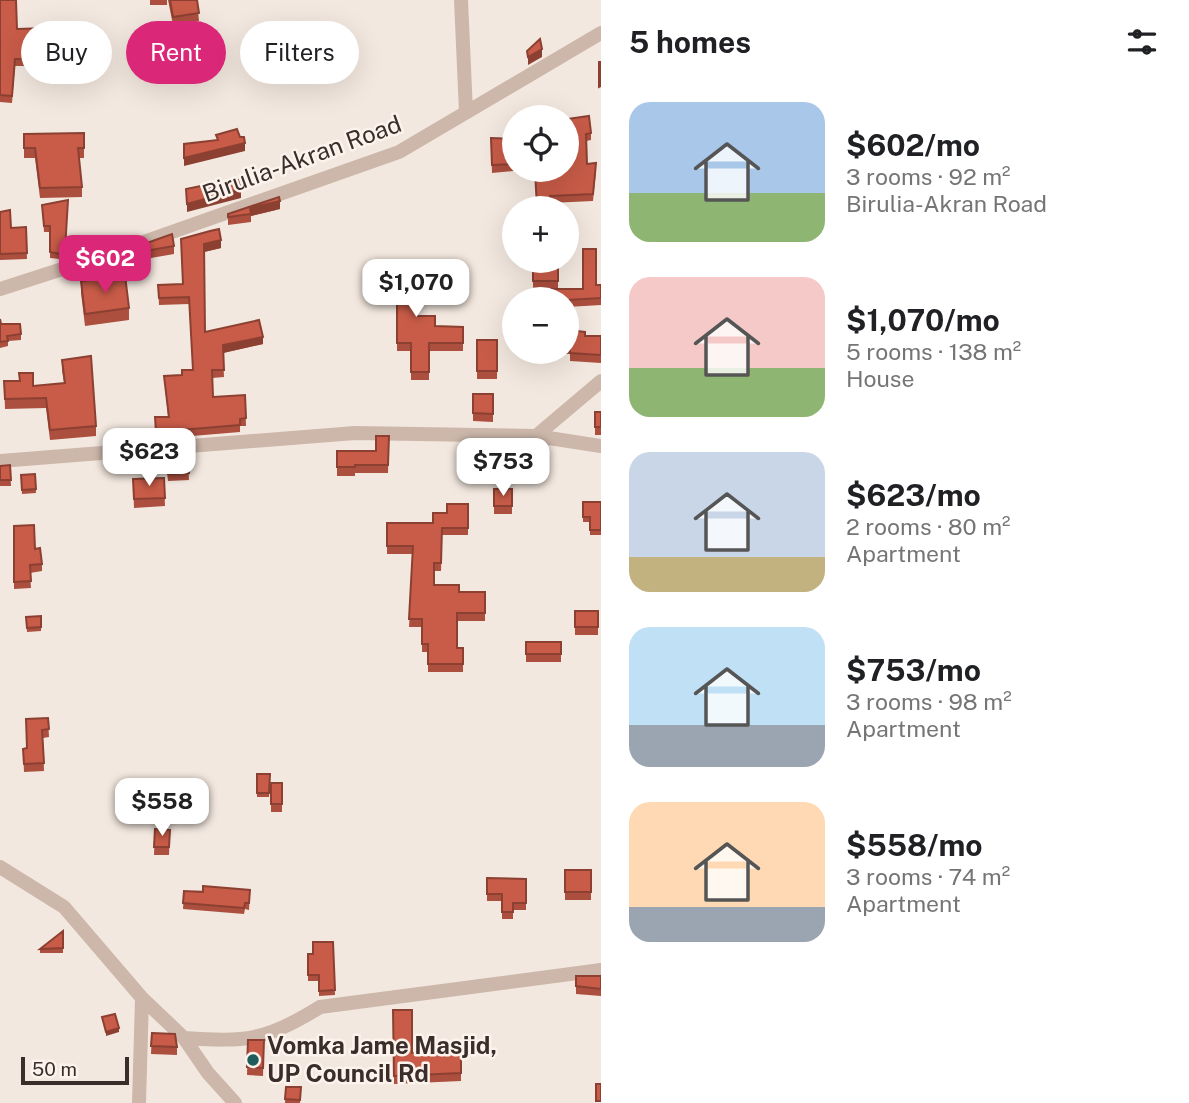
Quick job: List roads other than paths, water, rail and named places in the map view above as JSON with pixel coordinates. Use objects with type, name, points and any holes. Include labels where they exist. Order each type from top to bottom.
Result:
[{"type":"street","points":[[461,0],[466,112]]},
{"type":"street","name":"Birulia-Akran Road","points":[[0,289],[115,252],[399,152],[601,33]]},
{"type":"street","points":[[536,436],[601,381]]},
{"type":"street","points":[[0,461],[355,433],[536,436],[601,446]]},
{"type":"street","points":[[0,867],[64,907],[142,998],[184,1038],[208,1073],[235,1103]]},
{"type":"street","points":[[184,1038],[240,1041],[286,1028],[320,1007],[601,970]]},
{"type":"street","points":[[139,1103],[142,998]]},
{"type":"place","name":"Vomka Jame Masjid, UP Council Rd","points":[[253,1060]]}]
